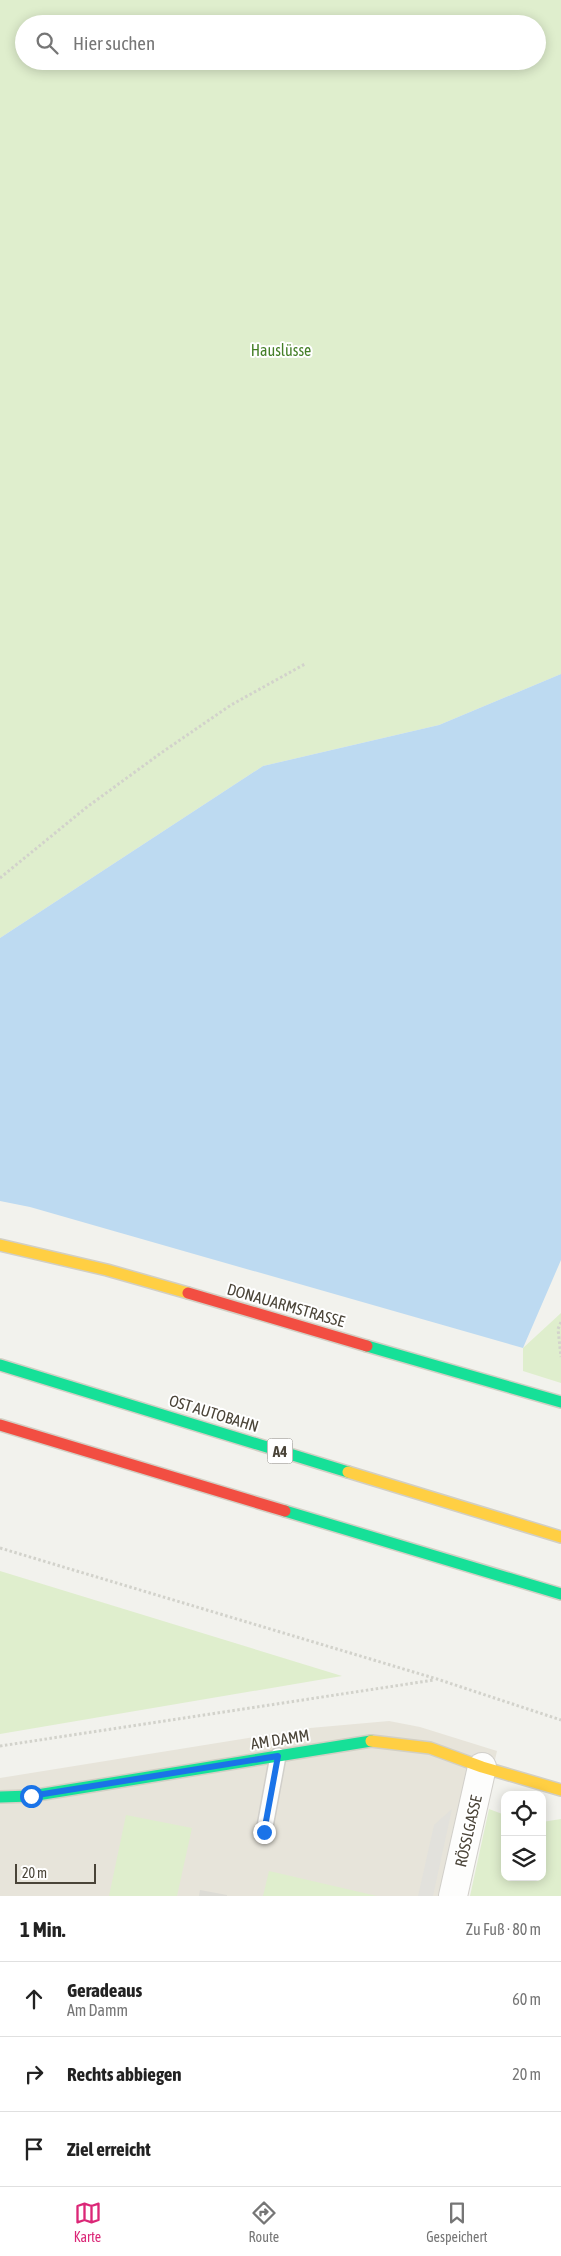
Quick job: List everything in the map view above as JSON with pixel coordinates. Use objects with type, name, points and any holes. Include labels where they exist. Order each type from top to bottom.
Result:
[{"type":"main road","name":"DONAUARMSTRASSE","points":[[0,1245],[126,1276],[561,1402]]},
{"type":"main road","name":"OST AUTOBAHN","points":[[0,1365],[561,1537]]},
{"type":"main road","points":[[0,1425],[561,1594]]},
{"type":"main road","name":"AM DAMM","points":[[0,1797],[31,1796],[368,1742],[430,1748],[482,1767],[561,1790]]},
{"type":"street","name":"RÖSSLGASSE","points":[[453,1896],[482,1767]]},
{"type":"lane","points":[[264,1832],[278,1756]]},
{"type":"path","points":[[0,878],[87,807],[168,748],[231,704],[305,664]]},
{"type":"path","points":[[561,1322],[558,1329],[561,1357]]},
{"type":"path","points":[[0,1548],[437,1679],[561,1720]]},
{"type":"path","points":[[0,1746],[437,1679]]},
{"type":"shaded area","points":[[389,1721],[420,1727],[497,1751],[464,1896],[0,1896],[0,1778],[310,1728]]},
{"type":"shaded area","points":[[452,1809],[433,1896],[418,1896],[434,1825]]},
{"type":"green space","name":"Hauslüsse","points":[[0,0],[561,0],[561,674],[439,725],[263,766],[0,938]]},
{"type":"green space","points":[[561,1313],[561,1383],[523,1371],[523,1348]]},
{"type":"green space","points":[[0,1571],[342,1676],[0,1734]]},
{"type":"green space","points":[[489,1809],[501,1814],[501,1881],[546,1881],[546,1821],[561,1819],[561,1896],[470,1896]]},
{"type":"green space","points":[[126,1815],[192,1828],[177,1896],[109,1896]]},
{"type":"green space","points":[[269,1871],[377,1896],[263,1896]]},
{"type":"water","points":[[561,674],[561,1260],[523,1348],[30,1207],[0,1201],[0,938],[263,766],[439,725]]},
{"type":"building","points":[[200,1890],[227,1895],[227,1896],[199,1896]]},
{"type":"traffic: fast","points":[[367,1346],[561,1402]]},
{"type":"traffic: fast","points":[[0,1365],[348,1472]]},
{"type":"traffic: fast","points":[[285,1511],[561,1594]]},
{"type":"traffic: fast","points":[[0,1797],[31,1796],[371,1741]]},
{"type":"traffic: slow","points":[[0,1245],[107,1270],[188,1293]]},
{"type":"traffic: slow","points":[[348,1472],[561,1537]]},
{"type":"traffic: slow","points":[[371,1741],[430,1748],[482,1767],[561,1790]]},
{"type":"traffic: jam","points":[[188,1293],[367,1346]]},
{"type":"traffic: jam","points":[[0,1425],[285,1511]]},
{"type":"route","points":[[31,1796],[278,1756],[264,1832]]}]
